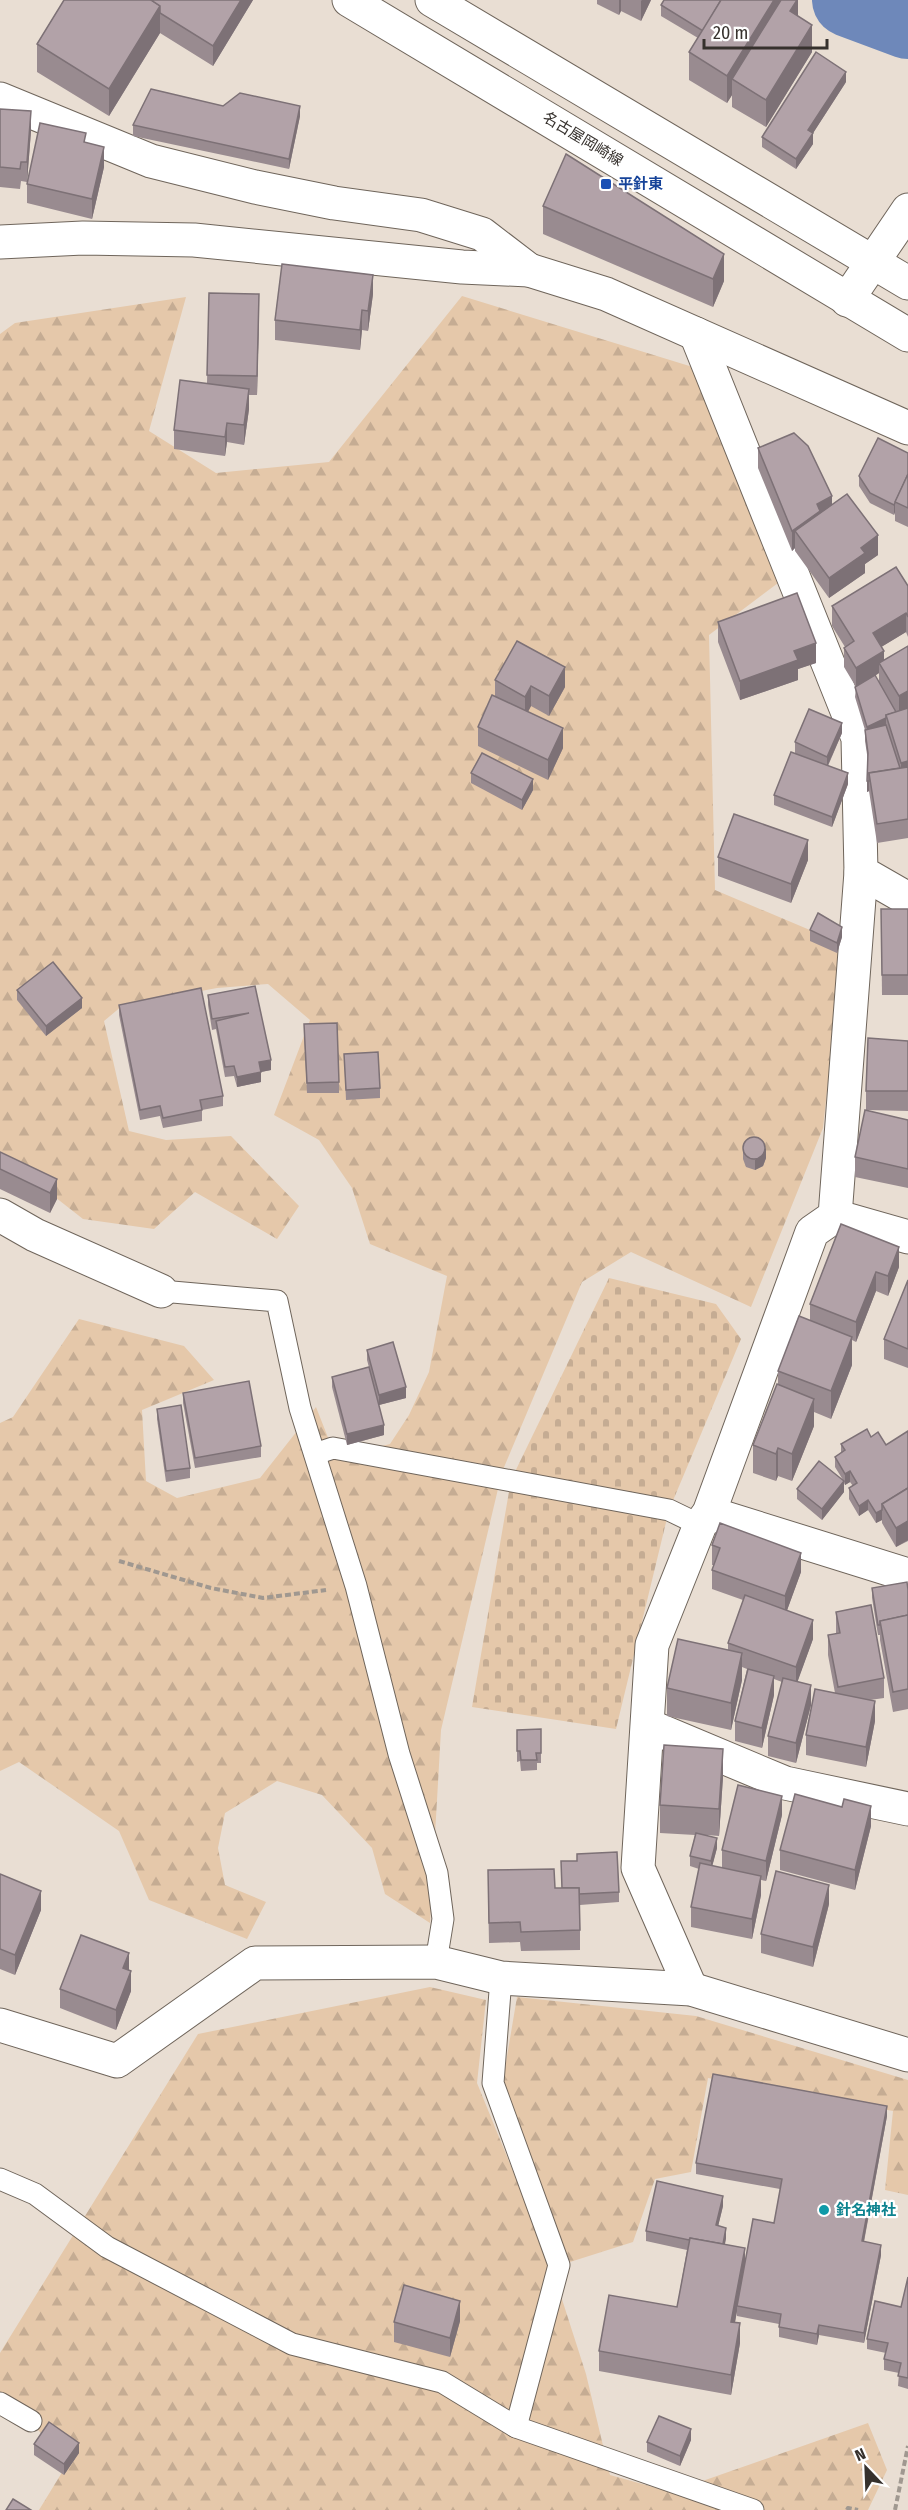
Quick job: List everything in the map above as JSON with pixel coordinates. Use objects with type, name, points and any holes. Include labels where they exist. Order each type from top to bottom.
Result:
[{"type":"street","name":"名古屋岡崎線","points":[[349,0],[908,335]]},
{"type":"street","points":[[432,0],[908,283]]},
{"type":"street","points":[[0,99],[151,161],[277,192],[421,215],[482,234],[529,270]]},
{"type":"street","points":[[848,300],[908,210]]},
{"type":"street","points":[[0,242],[83,238],[194,240],[462,267],[529,270],[606,294],[908,428]]},
{"type":"street","points":[[696,334],[858,738],[861,872],[835,1216]]},
{"type":"street","points":[[861,872],[908,900]]},
{"type":"street","points":[[0,1215],[35,1235],[160,1291]]},
{"type":"street","points":[[835,1216],[908,1237]]},
{"type":"street","points":[[691,1989],[638,1868],[649,1726],[652,1645],[704,1519],[812,1232],[835,1216]]},
{"type":"street","points":[[704,1519],[908,1575]]},
{"type":"street","points":[[649,1726],[785,1783],[908,1809]]},
{"type":"street","points":[[0,2025],[117,2061],[255,1963],[436,1962],[501,1977],[691,1989],[908,2055]]},
{"type":"lane","points":[[160,1291],[277,1301],[300,1408],[356,1586],[399,1754],[437,1873],[443,1919],[436,1962]]},
{"type":"lane","points":[[315,1454],[333,1448],[669,1510],[704,1519]]},
{"type":"lane","points":[[501,1977],[493,2084],[559,2265],[516,2427]]},
{"type":"lane","points":[[0,2179],[35,2194],[107,2247],[292,2344],[442,2382],[516,2427],[753,2510]]},
{"type":"lane","points":[[0,2403],[31,2421]]},
{"type":"path","points":[[118,1561],[211,1588],[263,1598],[356,1586]]},
{"type":"path","points":[[895,2510],[908,2446]]},
{"type":"path","points":[[847,2510],[848,2508],[858,2510]]},
{"type":"green space","points":[[462,296],[709,372],[794,571],[709,635],[715,890],[843,944],[823,1128],[751,1307],[631,1252],[582,1282],[502,1472],[441,1730],[430,1923],[385,1894],[372,1848],[322,1795],[277,1781],[225,1813],[218,1848],[225,1885],[266,1902],[247,1939],[149,1900],[119,1831],[19,1762],[0,1771],[0,1423],[13,1417],[79,1319],[184,1346],[214,1380],[142,1410],[146,1481],[177,1498],[260,1478],[316,1407],[336,1458],[390,1444],[409,1415],[429,1372],[447,1276],[370,1244],[352,1188],[319,1140],[274,1115],[310,1020],[268,984],[217,988],[122,1006],[104,1021],[129,1131],[166,1140],[231,1136],[299,1206],[277,1239],[195,1192],[154,1229],[83,1219],[0,1154],[0,334],[15,323],[186,297],[149,431],[216,473],[329,462]]},
{"type":"green space","points":[[609,1278],[716,1304],[741,1339],[669,1510],[616,1729],[472,1707],[511,1480]]},
{"type":"green space","points":[[430,1987],[486,2000],[477,2083],[550,2262],[586,2374],[610,2475],[671,2492],[868,2423],[887,2470],[868,2510],[39,2510],[69,2461],[0,2392],[0,2353],[198,2034]]},
{"type":"green space","points":[[517,1997],[696,2016],[908,2080],[908,2195],[885,2190],[893,2111],[708,2078],[691,2172],[655,2179],[633,2242],[570,2262],[502,2086]]},
{"type":"building","points":[[64,0],[151,0],[160,6],[109,89],[37,44]]},
{"type":"building","points":[[151,0],[241,0],[213,46],[160,13],[160,6]]},
{"type":"building","points":[[664,0],[721,0],[703,31],[661,5]]},
{"type":"building","points":[[721,0],[774,0],[727,76],[689,52]]},
{"type":"building","points":[[781,0],[797,0],[790,11],[812,25],[766,100],[732,79]]},
{"type":"building","points":[[816,52],[846,72],[808,130],[813,133],[796,159],[762,137]]},
{"type":"building","points":[[151,89],[223,106],[240,93],[300,106],[289,159],[133,125]]},
{"type":"building","points":[[0,109],[31,111],[27,162],[21,162],[20,169],[0,167]]},
{"type":"building","points":[[40,123],[86,133],[84,142],[104,147],[92,199],[27,184]]},
{"type":"building","points":[[566,154],[724,254],[713,279],[543,206]]},
{"type":"building","points":[[282,264],[373,275],[368,311],[362,310],[360,330],[275,320]]},
{"type":"building","points":[[209,293],[259,294],[257,376],[207,375]]},
{"type":"building","points":[[180,380],[249,389],[244,425],[227,423],[225,437],[174,430]]},
{"type":"building","points":[[794,433],[808,446],[832,496],[817,504],[820,511],[792,531],[758,448]]},
{"type":"building","points":[[878,438],[908,453],[908,474],[894,505],[870,493],[859,476]]},
{"type":"building","points":[[908,474],[908,508],[895,502]]},
{"type":"building","points":[[847,494],[878,535],[861,548],[865,553],[829,578],[795,531]]},
{"type":"building","points":[[896,567],[908,586],[908,617],[906,613],[873,633],[884,651],[856,668],[844,648],[854,641],[832,606]]},
{"type":"building","points":[[797,593],[816,643],[794,651],[798,660],[740,681],[718,622]]},
{"type":"building","points":[[517,641],[565,667],[549,696],[531,686],[525,697],[495,680]]},
{"type":"building","points":[[908,646],[908,691],[899,696],[879,663]]},
{"type":"building","points":[[875,675],[896,712],[886,715],[886,718],[867,727],[855,687]]},
{"type":"building","points":[[492,695],[563,728],[548,760],[478,727]]},
{"type":"building","points":[[908,708],[908,761],[901,763],[886,715]]},
{"type":"building","points":[[809,709],[842,723],[827,757],[795,742]]},
{"type":"building","points":[[886,725],[900,768],[869,773],[869,781],[867,781],[868,753],[865,730]]},
{"type":"building","points":[[791,752],[848,773],[832,817],[774,795]]},
{"type":"building","points":[[482,753],[533,779],[522,800],[471,773]]},
{"type":"building","points":[[908,767],[908,819],[877,824],[869,773]]},
{"type":"building","points":[[734,814],[808,840],[791,884],[718,857]]},
{"type":"building","points":[[881,909],[908,909],[908,975],[882,975]]},
{"type":"building","points":[[818,913],[842,927],[837,943],[810,930]]},
{"type":"building","points":[[53,962],[82,998],[46,1026],[17,990]]},
{"type":"building","points":[[255,986],[271,1060],[259,1062],[261,1072],[237,1077],[234,1066],[225,1067],[216,1021],[249,1013],[212,1019],[208,995]]},
{"type":"building","points":[[201,988],[223,1096],[200,1100],[202,1110],[163,1118],[160,1106],[140,1110],[119,1005]]},
{"type":"building","points":[[337,1023],[339,1082],[307,1083],[304,1024]]},
{"type":"building","points":[[868,1038],[908,1041],[908,1091],[866,1091]]},
{"type":"building","points":[[378,1052],[380,1088],[346,1090],[344,1054]]},
{"type":"building","points":[[865,1110],[908,1120],[908,1169],[855,1157]]},
{"type":"building","points":[[754,1137],[762,1140],[765,1148],[762,1156],[754,1159],[746,1156],[743,1148],[746,1140]]},
{"type":"building","points":[[0,1152],[57,1179],[50,1193],[0,1169]]},
{"type":"building","points":[[841,1224],[899,1247],[888,1276],[876,1272],[856,1322],[810,1304]]},
{"type":"building","points":[[908,1280],[908,1349],[884,1339]]},
{"type":"building","points":[[799,1316],[852,1337],[831,1391],[778,1371]]},
{"type":"building","points":[[393,1342],[406,1387],[379,1395],[367,1350]]},
{"type":"building","points":[[369,1367],[384,1425],[347,1434],[332,1377]]},
{"type":"building","points":[[249,1381],[261,1446],[195,1458],[183,1393]]},
{"type":"building","points":[[777,1384],[814,1399],[792,1454],[778,1448],[776,1454],[753,1445]]},
{"type":"building","points":[[181,1405],[190,1468],[166,1471],[157,1409]]},
{"type":"building","points":[[867,1429],[871,1437],[878,1432],[886,1445],[908,1431],[908,1488],[882,1504],[882,1510],[876,1513],[868,1500],[859,1506],[849,1488],[857,1483],[850,1471],[845,1474],[835,1457],[845,1450],[841,1444]]},
{"type":"building","points":[[819,1461],[844,1481],[822,1509],[797,1489]]},
{"type":"building","points":[[908,1488],[908,1521],[896,1528],[882,1504]]},
{"type":"building","points":[[720,1523],[801,1553],[785,1596],[712,1570],[720,1548],[712,1545]]},
{"type":"building","points":[[907,1582],[908,1615],[880,1621],[878,1625],[872,1588]]},
{"type":"building","points":[[745,1595],[813,1620],[796,1667],[728,1643]]},
{"type":"building","points":[[871,1605],[884,1678],[838,1687],[828,1635],[840,1633],[836,1612]]},
{"type":"building","points":[[908,1615],[908,1689],[893,1692],[880,1621]]},
{"type":"building","points":[[678,1639],[742,1653],[731,1703],[667,1688]]},
{"type":"building","points":[[748,1669],[774,1676],[762,1728],[735,1721]]},
{"type":"building","points":[[783,1678],[811,1685],[796,1743],[768,1736]]},
{"type":"building","points":[[815,1689],[875,1701],[866,1747],[806,1735]]},
{"type":"building","points":[[541,1729],[541,1753],[536,1753],[537,1760],[521,1760],[520,1751],[517,1751],[517,1730]]},
{"type":"building","points":[[664,1745],[723,1749],[719,1809],[660,1805]]},
{"type":"building","points":[[738,1785],[782,1796],[766,1861],[722,1850]]},
{"type":"building","points":[[795,1794],[842,1807],[844,1799],[871,1806],[855,1870],[780,1850]]},
{"type":"building","points":[[696,1833],[717,1838],[711,1861],[690,1856]]},
{"type":"building","points":[[617,1852],[619,1892],[579,1894],[579,1888],[562,1888],[561,1861],[577,1861],[577,1854]]},
{"type":"building","points":[[700,1863],[761,1876],[752,1919],[691,1907]]},
{"type":"building","points":[[554,1869],[555,1888],[579,1888],[580,1930],[521,1932],[520,1922],[489,1923],[488,1870]]},
{"type":"building","points":[[776,1871],[829,1885],[813,1947],[761,1934]]},
{"type":"building","points":[[0,1874],[41,1891],[15,1955],[0,1949]]},
{"type":"building","points":[[81,1935],[129,1953],[123,1968],[131,1971],[116,2010],[60,1989]]},
{"type":"building","name":"針名神社","points":[[713,2074],[887,2106],[862,2241],[881,2245],[864,2333],[819,2325],[817,2334],[779,2327],[781,2314],[737,2306],[753,2219],[774,2223],[782,2179],[696,2163]]},
{"type":"building","points":[[657,2181],[723,2196],[716,2225],[726,2228],[723,2244],[646,2231]]},
{"type":"building","points":[[690,2238],[745,2248],[731,2322],[740,2323],[731,2375],[599,2351],[609,2295],[677,2307]]},
{"type":"building","points":[[908,2277],[908,2378],[898,2376],[901,2363],[884,2359],[888,2343],[867,2339],[875,2301],[901,2307]]},
{"type":"building","points":[[404,2285],[460,2301],[450,2338],[394,2322]]},
{"type":"building","points":[[659,2416],[691,2429],[680,2456],[647,2442]]},
{"type":"building","points":[[49,2422],[79,2443],[64,2464],[34,2444]]},
{"type":"building","points":[[13,2499],[31,2510],[6,2510]]},
{"type":"waterway","points":[[849,0],[908,22]]},
{"type":"place","name":"平針東","points":[[606,184]]},
{"type":"place","name":"針名神社","points":[[824,2210]]}]
